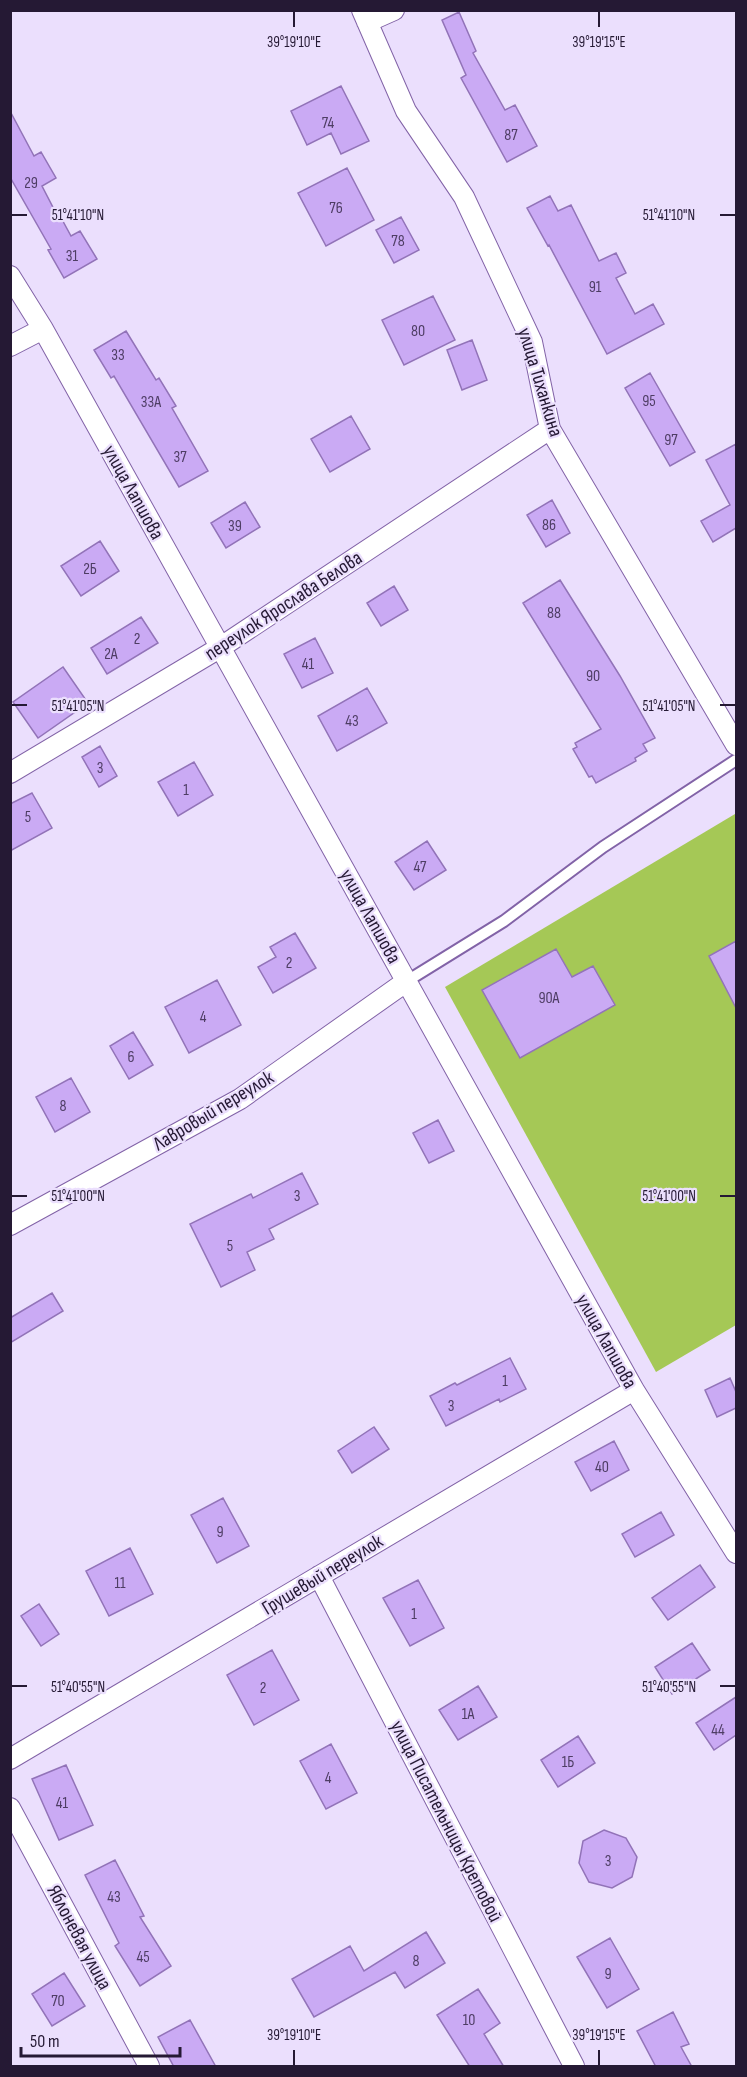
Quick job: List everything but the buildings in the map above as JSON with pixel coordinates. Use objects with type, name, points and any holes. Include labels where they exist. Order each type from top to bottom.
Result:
[{"type":"street","points":[[365,16],[394,10]]},
{"type":"street","name":"улица Тиханкина","points":[[365,16],[406,111],[464,197],[532,342],[550,429],[736,745]]},
{"type":"street","name":"улица Лапшова","points":[[10,276],[43,329],[634,1390],[736,1554]]},
{"type":"street","points":[[10,346],[43,329]]},
{"type":"street","name":"переулок Ярослава Белова","points":[[10,773],[221,648],[550,429]]},
{"type":"street","name":"Лавровый переулок","points":[[10,1225],[240,1099],[407,981]]},
{"type":"street","name":"Грушевый переулок","points":[[10,1759],[634,1390]]},
{"type":"street","name":"улица Писательницы Кретовой","points":[[319,1576],[574,2067]]},
{"type":"street","name":"Яблоневая улица","points":[[10,1808],[149,2067]]},
{"type":"lane","points":[[407,981],[504,921],[603,847],[736,760]]},
{"type":"green space","points":[[735,814],[736,1325],[656,1372],[445,987]]}]
